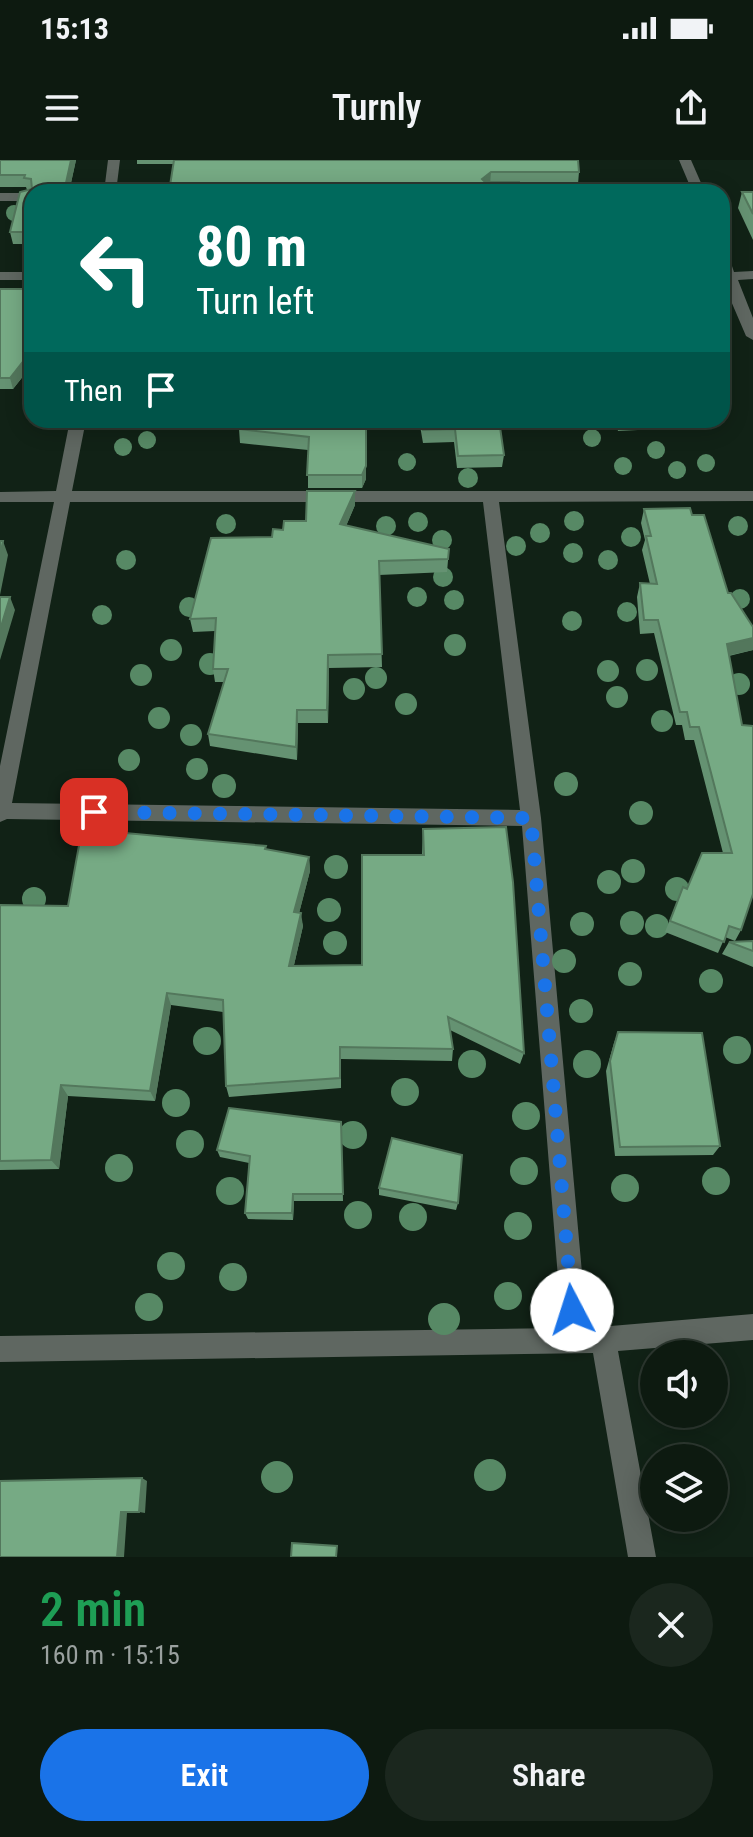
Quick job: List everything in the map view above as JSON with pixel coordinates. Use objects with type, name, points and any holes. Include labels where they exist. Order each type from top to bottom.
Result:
[{"type":"street","points":[[111,184],[114,160]]},
{"type":"street","points":[[685,160],[695,184]]},
{"type":"street","points":[[0,197],[24,197]]},
{"type":"street","points":[[730,276],[753,275]]},
{"type":"street","points":[[0,276],[24,276]]},
{"type":"street","points":[[730,285],[753,336]]},
{"type":"street","points":[[76,428],[0,812],[531,818]]},
{"type":"street","points":[[0,497],[753,496]]},
{"type":"street","points":[[490,497],[531,818],[575,1339]]},
{"type":"street","points":[[0,1349],[603,1340],[753,1327]]},
{"type":"street","points":[[603,1340],[642,1557]]},
{"type":"building","points":[[0,160],[71,160],[66,184],[32,184],[31,179],[24,178],[25,175],[0,175]]},
{"type":"building","points":[[174,160],[578,160],[579,172],[491,172],[482,179],[485,182],[519,184],[170,184]]},
{"type":"building","points":[[24,191],[24,232],[10,232],[20,192]]},
{"type":"building","points":[[742,192],[753,192],[753,214]]},
{"type":"building","points":[[0,289],[24,289],[24,360],[10,378],[0,378]]},
{"type":"building","points":[[366,428],[366,466],[362,475],[307,475],[309,437],[239,429]]},
{"type":"building","points":[[423,428],[500,428],[504,455],[458,456],[455,429]]},
{"type":"building","points":[[307,491],[355,491],[340,524],[449,549],[448,559],[379,561],[382,654],[328,655],[327,710],[297,710],[296,747],[208,734],[228,669],[213,669],[216,618],[190,619],[211,538],[272,537],[273,529],[283,530],[284,521],[306,521]]},
{"type":"building","points":[[690,508],[692,515],[704,515],[728,593],[731,593],[753,627],[753,638],[727,644],[742,725],[753,726],[753,894],[741,930],[729,926],[724,942],[670,921],[683,887],[687,889],[702,853],[732,853],[699,727],[690,727],[687,712],[680,712],[658,620],[644,620],[640,583],[657,584],[646,536],[651,536],[644,509]]},
{"type":"building","points":[[0,597],[10,597],[0,630]]},
{"type":"building","points":[[506,827],[513,882],[524,1053],[448,1017],[453,1049],[340,1047],[340,1078],[226,1086],[223,1000],[167,993],[150,1091],[61,1085],[51,1160],[0,1161],[0,905],[68,906],[82,829],[266,846],[265,849],[309,857],[294,912],[301,913],[289,966],[362,965],[362,855],[424,855],[423,829]]},
{"type":"building","points":[[753,941],[753,951],[729,942]]},
{"type":"building","points":[[618,1032],[702,1033],[720,1146],[620,1147],[610,1061]]},
{"type":"building","points":[[229,1108],[341,1122],[343,1194],[293,1194],[292,1213],[245,1213],[250,1156],[217,1150]]},
{"type":"building","points":[[392,1138],[462,1155],[458,1203],[379,1188]]},
{"type":"building","points":[[142,1478],[139,1512],[121,1512],[117,1557],[0,1557],[0,1481]]},
{"type":"building","points":[[292,1543],[337,1546],[336,1557],[291,1557]]},
{"type":"route","points":[[94,812],[531,818],[572,1310]]}]
